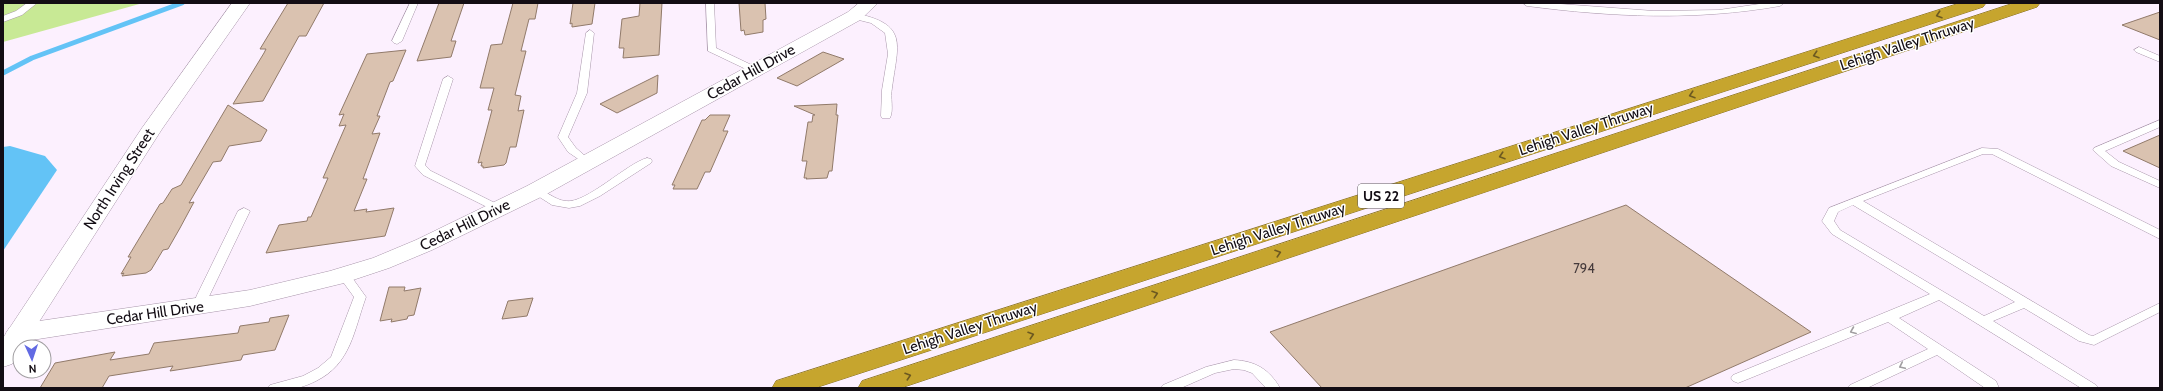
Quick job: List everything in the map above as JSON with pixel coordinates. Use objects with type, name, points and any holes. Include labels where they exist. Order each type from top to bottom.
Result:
[{"type":"highway","name":"Lehigh Valley Thruway","points":[[785,388],[1977,3]]},
{"type":"highway","name":"Lehigh Valley Thruway","points":[[871,388],[2032,3]]},
{"type":"street","name":"North Irving Street","points":[[3,358],[11,334],[152,128],[241,3]]},
{"type":"street","name":"Cedar Hill Drive","points":[[11,334],[198,307],[299,288],[344,275],[424,245],[535,191],[755,70],[861,9]]},
{"type":"lane","points":[[3,19],[19,13],[33,3]]},
{"type":"lane","points":[[397,41],[414,3]]},
{"type":"lane","points":[[710,3],[711,49],[755,70]]},
{"type":"lane","points":[[1527,3],[1601,11],[1665,13],[1719,11],[1780,3]]},
{"type":"lane","points":[[861,9],[876,22],[886,28],[892,36],[892,74],[888,82],[886,116]]},
{"type":"lane","points":[[587,162],[572,150],[564,137],[582,93],[590,33]]},
{"type":"lane","points":[[2139,50],[2160,59]]},
{"type":"lane","points":[[448,79],[420,166],[427,173],[499,209]]},
{"type":"lane","points":[[2160,123],[2098,150],[2115,164],[2160,185]]},
{"type":"lane","points":[[2091,388],[1836,232],[1828,221],[1833,210],[1854,201],[1982,151],[1994,151],[2160,235]]},
{"type":"lane","points":[[535,191],[557,203],[570,205],[582,201],[647,161]]},
{"type":"lane","points":[[1854,201],[2084,338],[2094,341],[2160,307]]},
{"type":"lane","points":[[198,307],[244,211]]},
{"type":"lane","points":[[275,388],[295,385],[325,369],[337,359],[360,296],[344,275]]},
{"type":"lane","points":[[1738,378],[1940,295]]},
{"type":"lane","points":[[1983,321],[2024,303]]},
{"type":"lane","points":[[1889,317],[1991,384],[1992,388]]},
{"type":"lane","points":[[1855,388],[1938,349]]},
{"type":"lane","points":[[1168,388],[1226,365],[1240,364],[1255,368],[1273,388]]},
{"type":"green space","points":[[3,3],[143,3],[3,42]]},
{"type":"water","points":[[10,146],[45,156],[57,170],[3,251],[3,147]]},
{"type":"building","points":[[288,3],[324,3],[306,36],[299,36],[263,101],[233,104],[264,53],[266,49],[260,49]]},
{"type":"building","points":[[439,3],[464,3],[451,41],[456,41],[451,57],[417,61]]},
{"type":"building","points":[[513,3],[538,3],[535,19],[529,19],[521,51],[526,51],[515,95],[521,96],[518,111],[524,110],[516,147],[510,147],[506,163],[504,165],[483,168],[483,166],[481,166],[482,162],[478,163],[492,110],[488,110],[494,88],[480,88],[491,45],[502,44]]},
{"type":"building","points":[[573,3],[595,3],[592,24],[572,27],[572,23],[570,24]]},
{"type":"building","points":[[640,3],[662,3],[659,55],[623,58],[624,48],[619,48],[622,19],[639,16]]},
{"type":"building","points":[[739,3],[765,3],[766,19],[763,20],[763,32],[745,35],[744,30],[741,31]]},
{"type":"building","points":[[2160,12],[2160,40],[2122,25]]},
{"type":"building","points":[[406,50],[393,81],[390,82],[377,116],[380,116],[372,134],[380,133],[363,179],[367,179],[354,211],[367,209],[366,212],[394,208],[385,236],[266,253],[279,225],[307,221],[308,217],[311,217],[328,178],[323,178],[346,125],[339,126],[344,114],[339,115],[367,54]]},
{"type":"building","points":[[823,52],[844,59],[797,86],[777,78]]},
{"type":"building","points":[[658,75],[657,93],[617,113],[600,104]]},
{"type":"building","points":[[837,104],[836,115],[838,115],[832,171],[829,171],[827,178],[806,179],[807,178],[804,178],[807,161],[802,161],[808,122],[812,122],[813,115],[815,115],[794,106]]},
{"type":"building","points":[[228,105],[267,130],[261,141],[229,146],[221,161],[213,162],[189,203],[194,202],[168,249],[163,250],[151,270],[146,273],[122,276],[124,273],[121,274],[131,257],[128,257],[160,204],[163,203],[172,189],[181,185]]},
{"type":"building","points":[[710,115],[730,115],[723,131],[728,131],[710,172],[705,172],[697,189],[673,189],[675,185],[672,185],[702,120],[705,120]]},
{"type":"building","points":[[2160,135],[2160,168],[2123,151]]},
{"type":"building","points":[[1626,205],[1811,332],[1685,388],[1322,388],[1270,332]]},
{"type":"building","points":[[389,287],[405,287],[404,291],[421,288],[414,315],[408,316],[407,319],[391,322],[392,319],[380,321]]},
{"type":"building","points":[[533,298],[527,316],[502,319],[508,301]]},
{"type":"building","points":[[289,315],[275,350],[243,355],[241,360],[170,371],[173,366],[109,376],[102,388],[40,388],[45,379],[52,379],[52,368],[55,363],[115,352],[110,360],[149,354],[154,343],[238,333],[240,326],[269,322],[270,318]]},
{"type":"waterway","points":[[3,73],[32,58],[182,3]]}]
